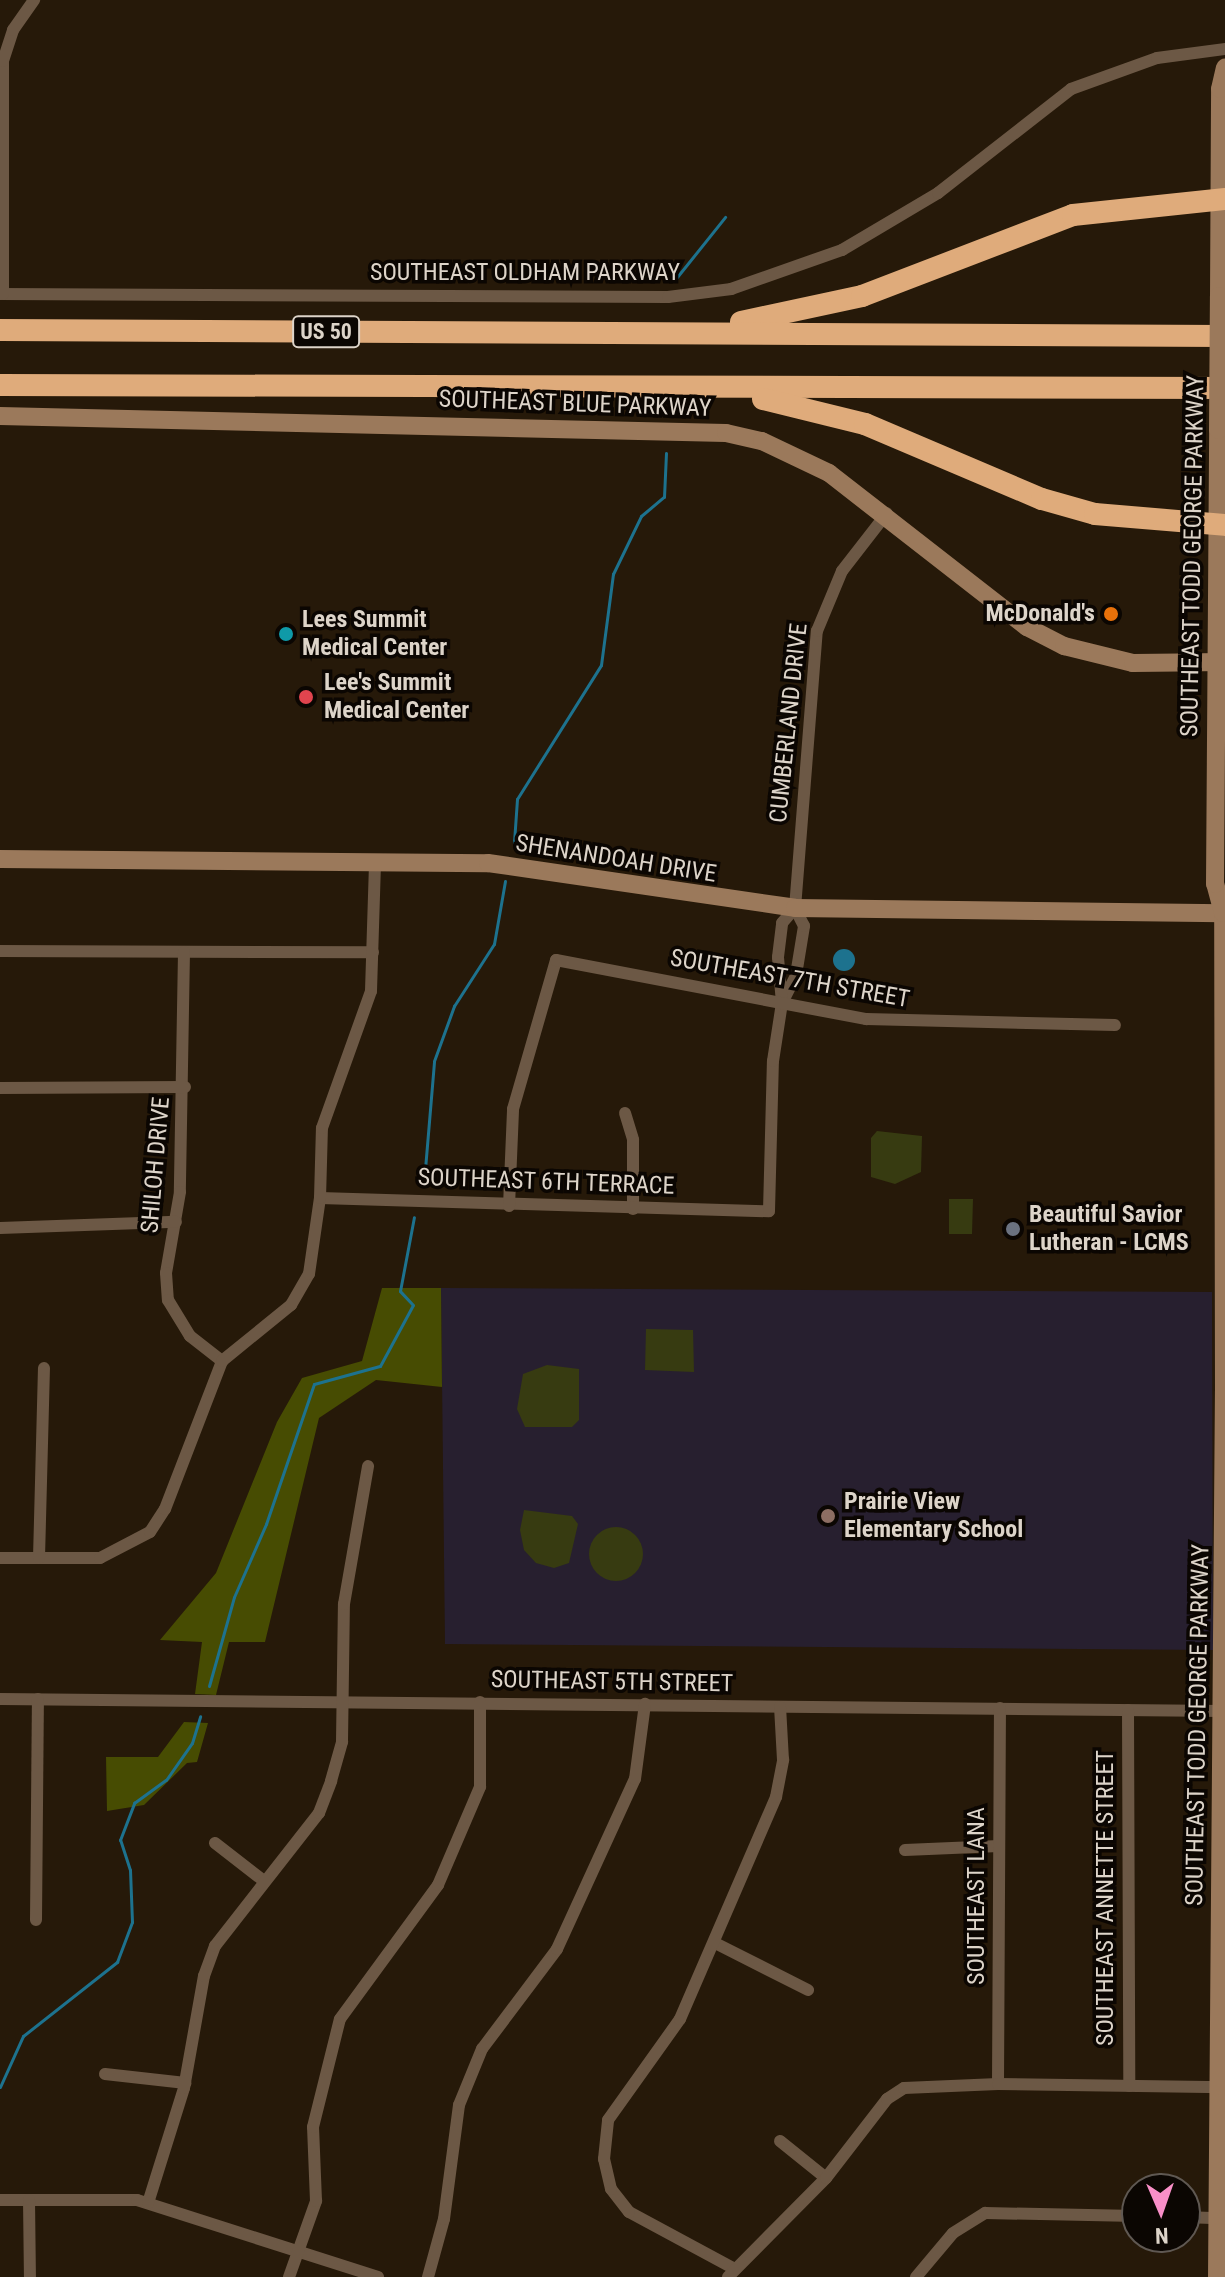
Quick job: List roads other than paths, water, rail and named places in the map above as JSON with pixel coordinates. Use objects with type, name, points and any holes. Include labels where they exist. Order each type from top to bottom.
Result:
[{"type":"highway","points":[[652,334],[666,325],[723,325],[823,308],[1073,215],[1222,199]]},
{"type":"highway","name":"US 50","points":[[0,330],[1225,336]]},
{"type":"highway","points":[[0,385],[645,389],[1225,388]]},
{"type":"highway","points":[[645,389],[798,405],[865,424],[1055,503],[1095,514],[1221,525]]},
{"type":"street","points":[[2,294],[3,61],[13,30],[34,0]]},
{"type":"street","name":"SOUTHEAST OLDHAM PARKWAY","points":[[2,294],[668,297],[731,289],[842,250],[938,193],[1071,89],[1157,58],[1225,49]]},
{"type":"street","name":"SOUTHEAST TODD GEORGE PARKWAY","points":[[1217,2277],[1223,1711],[1224,911],[1215,884],[1221,525],[1219,296],[1225,68]]},
{"type":"street","name":"SOUTHEAST BLUE PARKWAY","points":[[0,416],[726,433],[801,458],[887,513],[1027,627],[1064,646],[1133,663],[1220,662]]},
{"type":"street","name":"CUMBERLAND DRIVE","points":[[782,1003],[799,964],[804,926],[795,908],[817,631],[842,571],[887,513]]},
{"type":"street","name":"SHENANDOAH DRIVE","points":[[0,859],[375,861],[564,871],[730,902],[795,908],[1224,911]]},
{"type":"street","points":[[0,1558],[100,1558],[150,1532],[165,1509],[222,1361],[291,1305],[309,1274],[320,1198],[322,1128],[371,991],[375,861]]},
{"type":"street","name":"CUMBERLAND DRIVE","points":[[769,1211],[773,1061],[782,1003],[782,923],[795,908]]},
{"type":"street","points":[[0,951],[373,952]]},
{"type":"street","name":"SHILOH DRIVE","points":[[184,952],[185,1087],[176,1222],[166,1273],[168,1300],[190,1336],[222,1361]]},
{"type":"street","name":"SOUTHEAST 7TH STREET","points":[[509,1206],[513,1109],[556,960],[782,1003],[911,1023],[1115,1025]]},
{"type":"street","points":[[0,1088],[185,1087]]},
{"type":"street","points":[[625,1113],[633,1140],[633,1209]]},
{"type":"street","name":"SOUTHEAST 6TH TERRACE","points":[[320,1198],[509,1206],[769,1211]]},
{"type":"street","points":[[0,1228],[176,1222]]},
{"type":"street","points":[[39,1558],[44,1368]]},
{"type":"street","points":[[148,2203],[185,2083],[215,1946],[319,1813],[342,1742],[344,1604],[368,1466]]},
{"type":"street","name":"SOUTHEAST 5TH STREET","points":[[0,1699],[1223,1711]]},
{"type":"street","points":[[36,1920],[38,1699]]},
{"type":"street","points":[[289,2277],[316,2201],[313,2127],[340,2019],[438,1885],[480,1787],[480,1702]]},
{"type":"street","points":[[428,2277],[444,2219],[459,2105],[482,2049],[557,1949],[635,1779],[645,1704]]},
{"type":"street","points":[[780,1707],[783,1760],[776,1797],[717,1944],[680,2019],[608,2120],[604,2159],[611,2189],[629,2212],[730,2272],[826,2178],[883,2105],[904,2088],[998,2084],[1217,2087]]},
{"type":"street","name":"SOUTHEAST LANA","points":[[998,2084],[1000,1708]]},
{"type":"street","name":"SOUTHEAST ANNETTE STREET","points":[[1128,1710],[1129,2086]]},
{"type":"street","points":[[215,1843],[264,1881]]},
{"type":"street","points":[[905,1850],[999,1846]]},
{"type":"street","points":[[717,1944],[808,1990]]},
{"type":"street","points":[[105,2074],[185,2083]]},
{"type":"street","points":[[780,2141],[826,2178]]},
{"type":"street","points":[[0,2200],[148,2203],[299,2249],[378,2277]]},
{"type":"street","points":[[29,2200],[30,2277]]},
{"type":"street","points":[[916,2277],[953,2233],[985,2213],[1121,2216]]},
{"type":"street","points":[[1201,2217],[1218,2218]]},
{"type":"water","points":[[840,949],[848,949],[855,960],[848,971],[840,971],[833,964],[833,956]]},
{"type":"waterway","points":[[677,277],[725,217]]},
{"type":"waterway","points":[[514,842],[517,799],[601,665],[613,574],[641,516],[664,497],[666,453]]},
{"type":"waterway","points":[[424,1181],[434,1061],[454,1006],[494,944],[505,881]]},
{"type":"waterway","points":[[209,1686],[234,1597],[266,1524],[314,1384],[380,1366],[413,1305],[400,1291],[414,1217]]},
{"type":"waterway","points":[[0,2087],[23,2036],[117,1962],[132,1922],[130,1870],[120,1840],[134,1803],[166,1780],[192,1743],[200,1716]]},
{"type":"place","name":"McDonald's","points":[[1111,614]]},
{"type":"place","name":"Lees Summit Medical Center","points":[[286,634]]},
{"type":"place","name":"Lee's Summit Medical Center","points":[[306,697]]},
{"type":"place","name":"Beautiful Savior Lutheran - LCMS","points":[[1013,1229]]},
{"type":"place","name":"Prairie View Elementary School","points":[[828,1516]]}]
